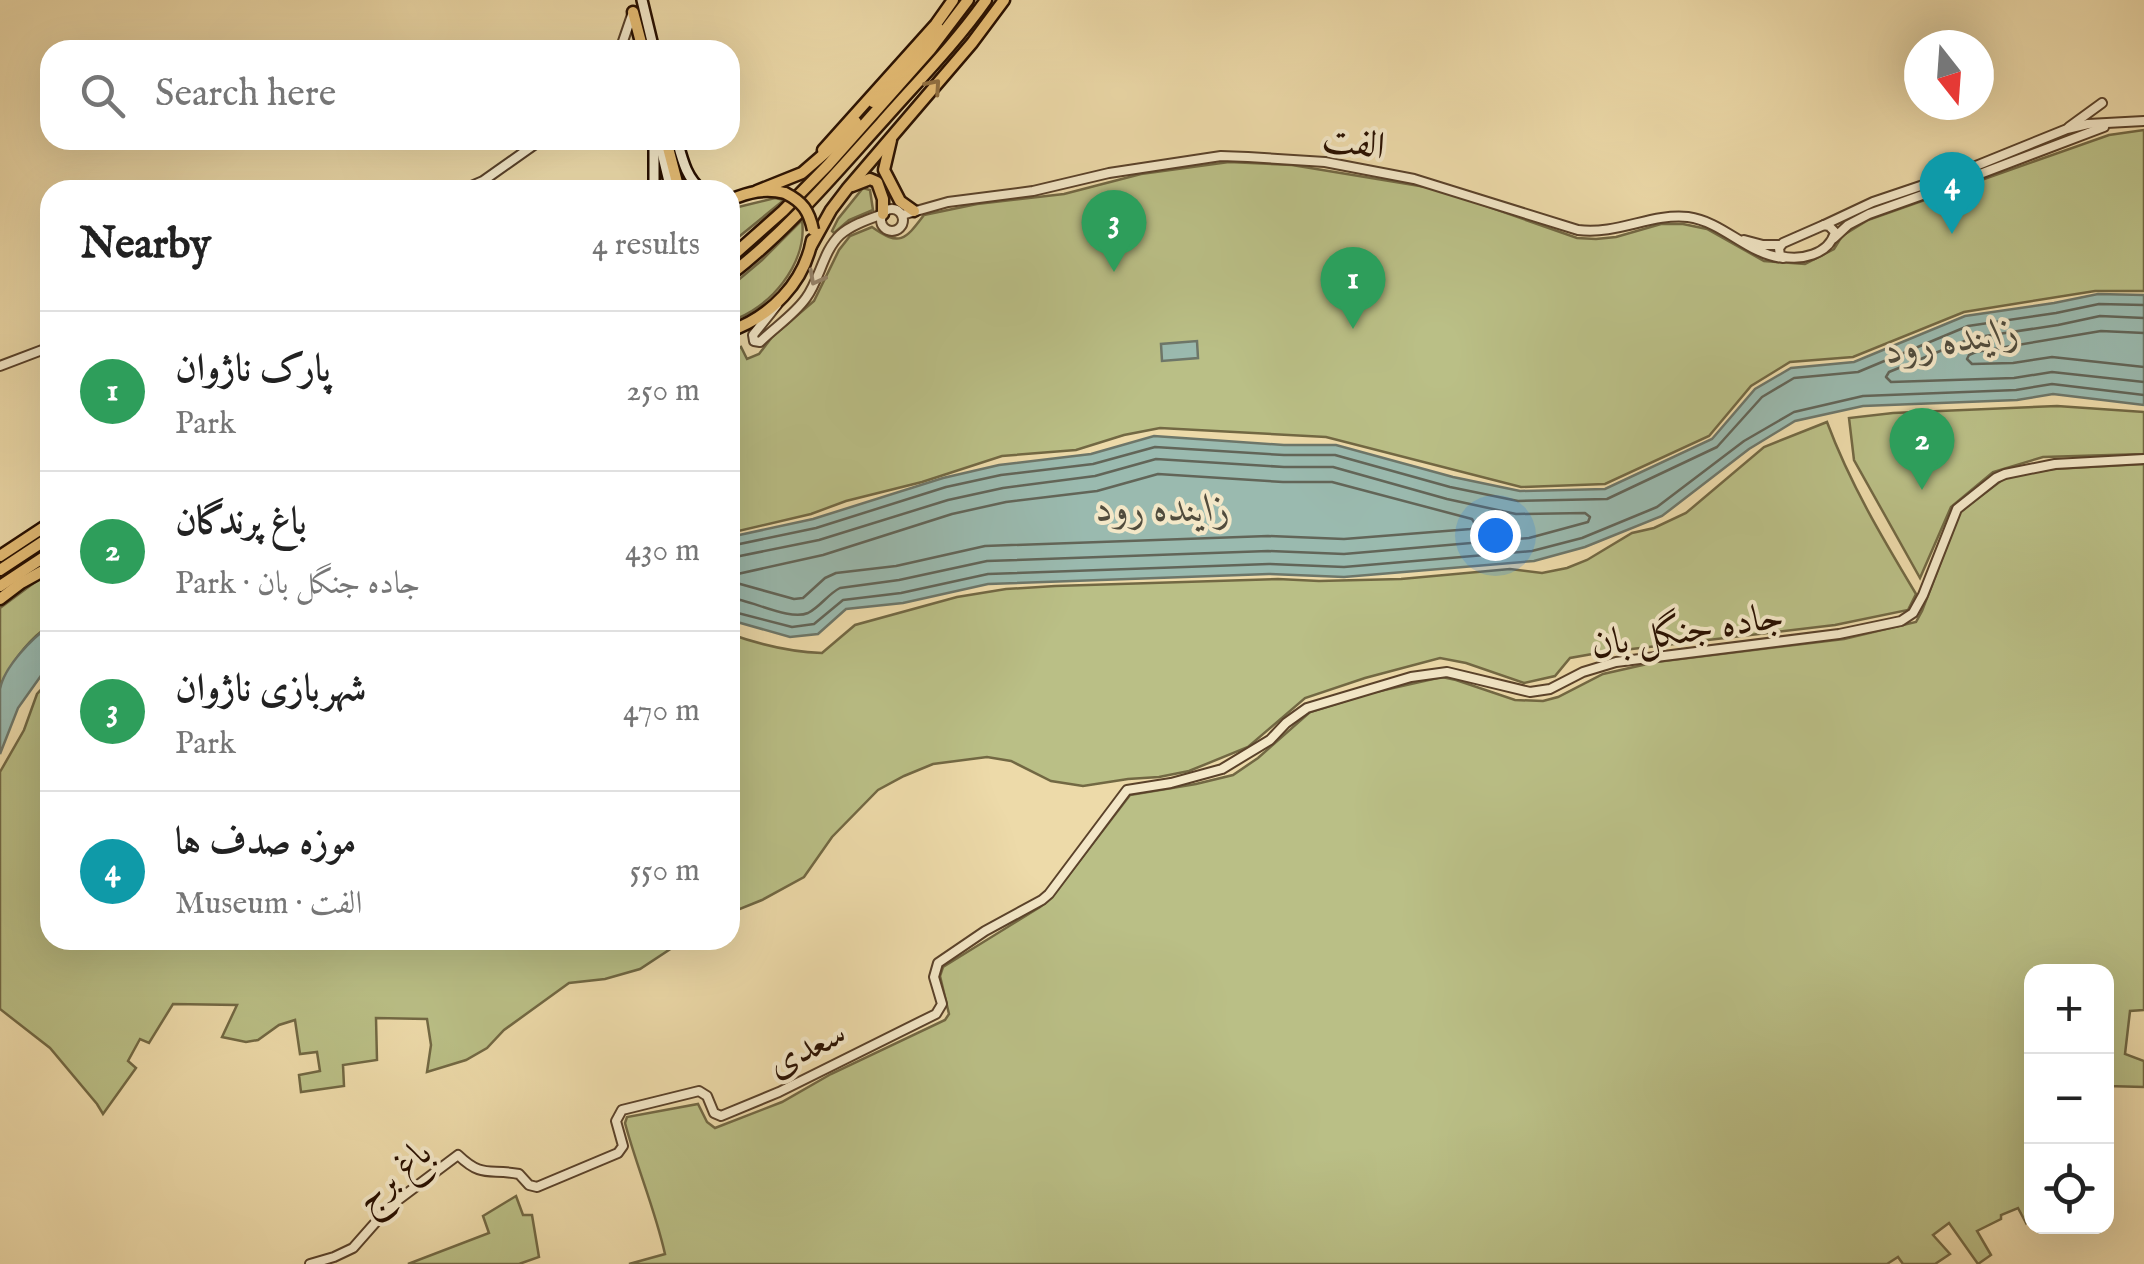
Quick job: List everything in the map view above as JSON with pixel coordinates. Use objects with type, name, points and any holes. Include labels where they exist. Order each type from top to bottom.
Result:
[{"type":"main road","points":[[642,0],[652,40]]},
{"type":"main road","points":[[802,173],[953,0]]},
{"type":"main road","points":[[740,196],[802,173],[832,147],[968,0]]},
{"type":"main road","points":[[740,249],[828,165],[930,50],[968,0]]},
{"type":"main road","points":[[740,267],[838,172],[940,60],[986,0]]},
{"type":"main road","points":[[811,246],[847,189],[1004,0]]},
{"type":"main road","points":[[632,6],[639,40]]},
{"type":"main road","points":[[893,134],[884,170],[900,202],[914,211]]},
{"type":"main road","points":[[655,180],[659,150]]},
{"type":"main road","points":[[662,150],[669,180]]},
{"type":"main road","points":[[664,150],[675,180]]},
{"type":"main road","points":[[680,150],[692,180]]},
{"type":"main road","points":[[847,189],[870,179],[877,182],[883,214]]},
{"type":"main road","points":[[740,328],[783,297],[805,265],[814,230],[799,200],[770,189],[757,191]]},
{"type":"main road","points":[[0,556],[40,530]]},
{"type":"main road","points":[[0,570],[40,544]]},
{"type":"main road","points":[[0,586],[40,559]]},
{"type":"main road","points":[[0,599],[40,573]]},
{"type":"street","points":[[623,40],[632,6]]},
{"type":"street","points":[[2072,128],[2102,103]]},
{"type":"street","points":[[1726,232],[1763,246],[1782,244],[1874,202],[2072,128],[2144,121]]},
{"type":"street","points":[[1782,244],[1778,254],[1783,258],[1818,253],[1848,225],[1870,214],[2108,125]]},
{"type":"street","points":[[2072,128],[2080,138]]},
{"type":"street","points":[[483,180],[527,150]]},
{"type":"street","name":"الفت","points":[[902,215],[948,202],[1033,191],[1109,174],[1221,156],[1248,156],[1324,162],[1414,179],[1596,233],[1674,217],[1702,221],[1753,250],[1783,258]]},
{"type":"street","points":[[783,297],[753,335],[756,342],[806,298],[841,234],[892,209],[902,215],[901,226],[891,231],[882,224],[883,214]]},
{"type":"street","points":[[1844,215],[1841,224],[1848,225]]},
{"type":"street","points":[[1824,225],[1832,229],[1834,238]]},
{"type":"street","points":[[0,366],[40,350]]},
{"type":"street","name":"جاده جنگل بان","points":[[1127,790],[1171,784],[1222,769],[1259,748],[1308,708],[1411,677],[1447,672],[1530,692],[1550,689],[1583,672],[1616,662],[1839,634],[1901,621],[1912,613],[1923,595],[1957,509],[1996,478],[2056,464],[2144,458]]},
{"type":"street","name":"سعدی","points":[[458,1155],[474,1169],[519,1174],[530,1186],[537,1186],[618,1153],[623,1146],[616,1121],[622,1110],[699,1090],[707,1096],[714,1113],[721,1116],[779,1092],[936,1014],[942,1004],[934,977],[938,962],[1049,894],[1127,790]]},
{"type":"street","name":"باغ برج","points":[[310,1264],[353,1248],[390,1206],[458,1155]]},
{"type":"green space","points":[[2144,130],[2144,291],[2095,291],[1964,312],[1853,357],[1790,362],[1751,386],[1709,436],[1605,484],[1521,487],[1326,437],[1160,428],[1076,450],[1002,456],[811,514],[740,531],[740,347],[747,359],[759,354],[772,337],[814,301],[850,236],[872,227],[896,239],[907,235],[924,215],[977,204],[1064,194],[1141,174],[1229,162],[1292,165],[1438,189],[1577,238],[1616,237],[1661,224],[1683,224],[1707,229],[1764,261],[1805,264],[1834,249],[1842,236],[1868,220],[2109,135]]},
{"type":"green space","points":[[863,188],[870,190],[873,210],[849,220],[834,233],[838,219]]},
{"type":"green space","points":[[775,198],[784,200],[740,236],[740,207]]},
{"type":"green space","points":[[802,220],[799,252],[792,268],[772,295],[740,317],[740,279]]},
{"type":"green space","points":[[2057,406],[2144,412],[2144,454],[2043,457],[1993,472],[1951,507],[1920,578],[1854,460],[1849,418]]},
{"type":"green space","points":[[1827,422],[1879,532],[1916,594],[1908,610],[1835,625],[1570,658],[1555,676],[1524,683],[1440,658],[1305,698],[1248,747],[1189,771],[1159,777],[1083,786],[1051,781],[1011,761],[987,757],[933,764],[878,790],[832,837],[804,877],[740,909],[740,637],[822,653],[855,625],[957,597],[1006,589],[1278,579],[1401,579],[1510,569],[1542,573],[1587,560],[1632,533],[1686,513],[1764,447]]},
{"type":"green space","points":[[2144,464],[2144,1010],[2130,1011],[2125,1054],[2144,1061],[2144,1087],[2114,1086],[2114,964],[2024,964],[2024,1219],[2018,1208],[1977,1231],[1991,1255],[1978,1264],[1949,1223],[1933,1235],[1950,1254],[1935,1264],[1903,1264],[1898,1257],[1887,1264],[629,1264],[665,1254],[625,1123],[627,1117],[698,1104],[707,1122],[715,1128],[782,1102],[945,1020],[949,1014],[940,976],[943,967],[1052,897],[1130,795],[1233,775],[1310,712],[1442,677],[1515,700],[1543,701],[1603,674],[1656,662],[1844,639],[1916,622],[1960,512],[2006,477],[2053,469]]},
{"type":"green space","points":[[40,578],[40,632],[21,652],[0,686],[0,608]]},
{"type":"green space","points":[[40,691],[40,950],[669,950],[640,969],[605,979],[569,983],[504,1030],[487,1048],[466,1060],[427,1072],[431,1045],[427,1019],[376,1018],[377,1060],[343,1065],[344,1086],[301,1092],[299,1075],[320,1071],[317,1052],[300,1054],[295,1020],[279,1025],[258,1040],[246,1042],[222,1037],[237,1005],[173,1004],[149,1043],[140,1039],[128,1061],[136,1068],[103,1114],[50,1048],[0,1009],[0,772],[24,730]]},
{"type":"green space","points":[[516,1196],[523,1215],[532,1215],[539,1257],[519,1264],[408,1264],[489,1233],[483,1216]]},
{"type":"water","name":"زاینده رود","points":[[2098,294],[2144,295],[2144,405],[2053,394],[2017,400],[1863,406],[1795,421],[1749,449],[1662,516],[1585,547],[1534,561],[1344,577],[1269,574],[988,584],[903,603],[846,609],[818,634],[790,637],[740,623],[740,535],[813,519],[943,478],[999,465],[1091,454],[1154,436],[1336,445],[1520,491],[1605,489],[1712,439],[1755,389],[1791,368],[1854,362],[1965,316]]},
{"type":"water","points":[[1197,341],[1198,358],[1162,361],[1161,344]]},
{"type":"water","points":[[40,634],[40,677],[18,708],[0,754],[0,689],[7,672]]},
{"type":"place","name":"موزه صدف ها","points":[[1952,234]]},
{"type":"place","name":"شهربازی ناژوان","points":[[1114,272]]},
{"type":"place","name":"پارک ناژوان","points":[[1353,329]]},
{"type":"place","name":"باغ پرندگان","points":[[1922,490]]}]
